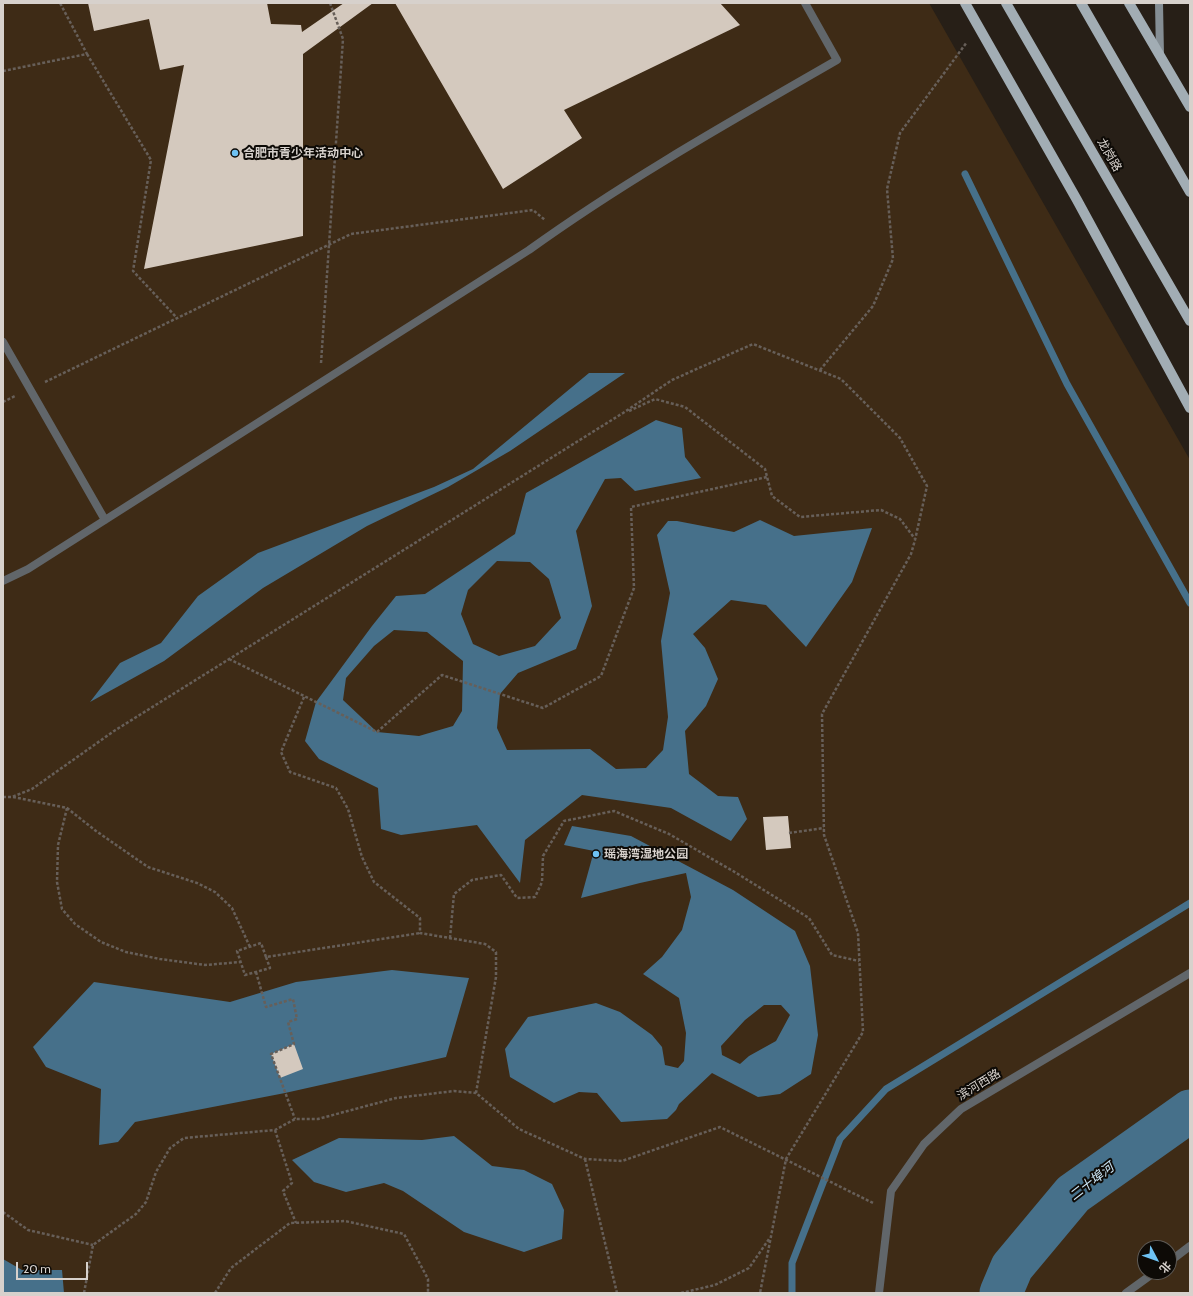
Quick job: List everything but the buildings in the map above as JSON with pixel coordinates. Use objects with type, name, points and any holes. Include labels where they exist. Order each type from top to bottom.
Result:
[{"type":"main road","points":[[965,3],[1077,200],[1190,408]]},
{"type":"main road","name":"龙岗路","points":[[1006,3],[1190,322]]},
{"type":"main road","points":[[1081,3],[1190,192]]},
{"type":"main road","points":[[1129,3],[1190,107]]},
{"type":"street","points":[[3,581],[28,569],[529,250],[557,230],[697,141],[837,60],[805,3]]},
{"type":"street","points":[[1159,3],[1160,56]]},
{"type":"street","points":[[3,342],[105,520]]},
{"type":"street","name":"滨河西路","points":[[879,1293],[891,1191],[924,1144],[962,1109],[1190,973]]},
{"type":"street","points":[[1177,1256],[1190,1246]]},
{"type":"street","points":[[1126,1293],[1144,1280]]},
{"type":"path","points":[[60,3],[88,54],[151,160],[133,271],[177,318]]},
{"type":"path","points":[[320,383],[343,39],[330,3]]},
{"type":"path","points":[[820,370],[873,306],[893,260],[887,189],[900,133],[979,26]]},
{"type":"path","points":[[3,72],[88,54]]},
{"type":"path","points":[[3,402],[352,234],[533,210],[557,230]]},
{"type":"path","points":[[12,797],[32,789],[114,731],[623,413],[672,380],[753,344],[841,378],[900,438],[926,486],[911,554],[822,714],[824,835],[858,933],[863,1032],[786,1159],[760,1293]]},
{"type":"path","points":[[623,413],[655,399],[685,407],[765,469],[772,496],[800,517],[881,510],[900,519],[915,540]]},
{"type":"path","points":[[229,659],[377,732],[442,675],[543,708],[601,676],[634,588],[631,507],[767,477]]},
{"type":"path","points":[[304,697],[280,752],[290,772],[336,788],[348,809],[362,857],[374,882],[420,918],[420,933]]},
{"type":"path","points":[[3,797],[12,797],[67,808],[96,831],[148,867],[197,883],[215,892],[232,908],[250,947]]},
{"type":"path","points":[[67,808],[58,845],[57,882],[62,909],[75,924],[101,942],[126,952],[160,959],[204,965],[240,962]]},
{"type":"path","points":[[450,938],[454,894],[472,880],[501,875],[517,898],[535,897],[542,882],[543,856],[564,821],[614,811],[668,834],[733,871],[809,918],[832,955],[859,961]]},
{"type":"path","points":[[789,832],[824,828]]},
{"type":"path","points":[[266,957],[420,933],[485,944],[496,952],[496,977],[476,1093]]},
{"type":"path","points":[[261,943],[270,968],[245,975],[237,951],[250,947],[261,943]]},
{"type":"path","points":[[256,972],[266,1007],[293,999],[297,1019],[288,1022],[294,1044],[271,1054],[295,1119]]},
{"type":"path","points":[[84,1293],[93,1246],[136,1214],[146,1202],[156,1172],[170,1148],[184,1138],[275,1130],[295,1119],[318,1119],[396,1098],[454,1091],[476,1093],[519,1129],[585,1159],[622,1161],[720,1127],[888,1210]]},
{"type":"path","points":[[275,1130],[292,1183],[283,1191],[296,1223]]},
{"type":"path","points":[[585,1159],[617,1293]]},
{"type":"path","points":[[3,1212],[28,1230],[93,1246]]},
{"type":"path","points":[[215,1293],[231,1268],[290,1223],[345,1221],[404,1234],[428,1279],[428,1293]]},
{"type":"path","points":[[681,1293],[715,1285],[749,1268],[770,1237]]},
{"type":"shaded area","name":"瑶海湾湿地公园","points":[[3,3],[929,3],[1190,460],[1190,1293],[3,1293]]},
{"type":"water","points":[[589,373],[625,373],[510,451],[448,487],[367,526],[263,588],[164,661],[90,702],[120,663],[161,643],[198,596],[258,553],[434,487],[473,469]]},
{"type":"water","points":[[656,420],[682,428],[685,457],[701,478],[635,491],[621,478],[605,479],[576,531],[592,606],[576,649],[518,673],[500,694],[497,728],[507,750],[590,749],[616,769],[646,768],[663,750],[668,717],[661,641],[670,593],[657,535],[668,521],[677,521],[734,532],[760,520],[794,536],[872,528],[852,582],[806,647],[766,605],[731,600],[693,634],[705,648],[718,679],[706,706],[685,731],[689,774],[718,796],[738,797],[747,819],[731,841],[671,808],[582,795],[525,840],[520,883],[477,825],[401,835],[381,829],[378,788],[319,759],[305,741],[316,702],[396,596],[425,594],[515,534],[526,493]],"holes":[[[497,561],[530,562],[549,579],[561,618],[535,646],[499,656],[473,644],[461,614],[468,590]],[[394,630],[427,632],[463,661],[462,711],[453,726],[419,736],[377,732],[343,700],[346,678],[374,646]]]},
{"type":"water","points":[[572,826],[631,836],[733,890],[795,931],[810,966],[818,1035],[811,1074],[780,1094],[758,1097],[712,1073],[679,1104],[676,1110],[667,1119],[621,1122],[597,1093],[579,1092],[554,1103],[510,1077],[505,1049],[528,1017],[596,1003],[620,1012],[652,1035],[662,1047],[665,1065],[678,1068],[684,1061],[686,1033],[679,998],[643,974],[662,957],[682,930],[691,897],[686,873],[581,898],[594,851],[564,845]],"holes":[[[764,1005],[781,1005],[790,1015],[776,1041],[749,1056],[740,1064],[722,1055],[721,1046],[745,1020]]]},
{"type":"water","points":[[392,970],[469,978],[446,1057],[285,1093],[135,1122],[118,1142],[99,1145],[101,1089],[46,1067],[33,1047],[94,982],[230,1002],[296,982]]},
{"type":"water","points":[[454,1136],[492,1166],[524,1170],[552,1184],[564,1210],[562,1239],[524,1252],[464,1232],[403,1191],[384,1183],[346,1192],[314,1182],[292,1160],[339,1138],[422,1140]]},
{"type":"water","points":[[3,1259],[22,1270],[62,1270],[64,1293],[3,1293]]},
{"type":"waterway","points":[[965,174],[1067,384],[1190,603]]},
{"type":"waterway","points":[[792,1293],[792,1263],[840,1139],[886,1089],[1190,903]]},
{"type":"waterway","name":"二十埠河","points":[[1001,1293],[1012,1267],[1073,1194],[1190,1111]]},
{"type":"place","name":"合肥市青少年活动中心","points":[[235,153]]},
{"type":"place","name":"瑶海湾湿地公园","points":[[596,854]]}]
